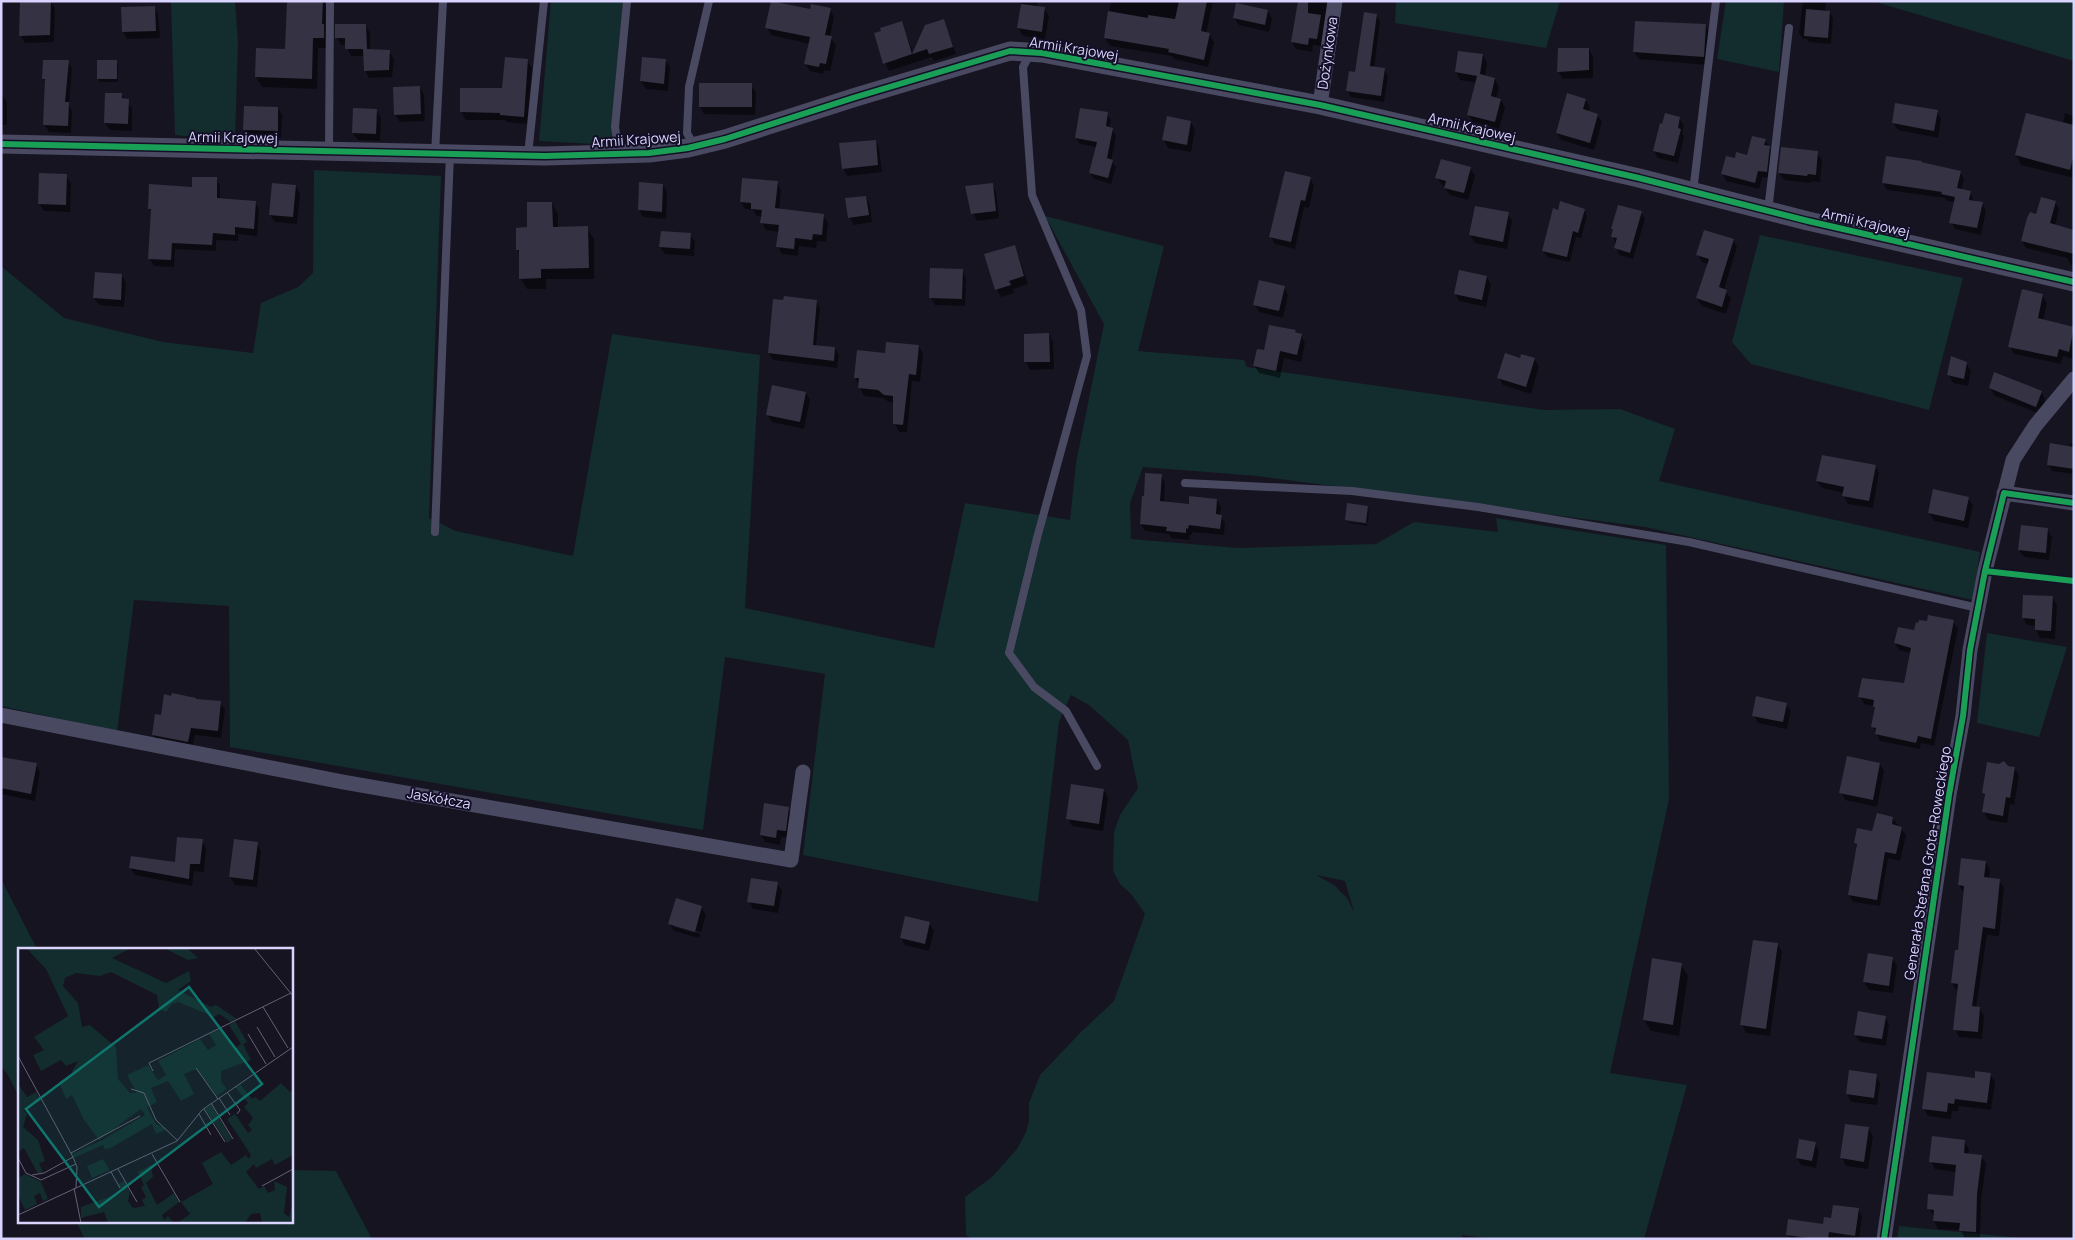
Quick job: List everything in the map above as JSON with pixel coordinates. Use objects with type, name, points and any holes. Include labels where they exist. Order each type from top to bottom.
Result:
[{"type":"street","name":"Dożynkowa","points":[[1320,105],[1335,1]]},
{"type":"street","name":"Armii Krajowej","points":[[1,144],[443,154],[649,153],[725,139],[1010,51],[1031,53],[1320,105],[2074,282]]},
{"type":"street","name":"Generała Stefana Grota-Roweckiego","points":[[1884,1239],[1946,815],[1963,716],[1970,650],[1985,571],[2013,460],[2035,426],[2074,379]]},
{"type":"street","points":[[2004,493],[2074,503]]},
{"type":"street","name":"Jaskółcza","points":[[1,716],[343,782],[791,860],[803,772]]},
{"type":"lane","points":[[329,152],[330,1]]},
{"type":"lane","points":[[435,532],[443,154],[443,1]]},
{"type":"lane","points":[[528,155],[544,1]]},
{"type":"lane","points":[[619,154],[615,127],[627,1]]},
{"type":"lane","points":[[694,146],[687,134],[689,87],[709,1]]},
{"type":"lane","points":[[1693,192],[1716,1]]},
{"type":"lane","points":[[1768,211],[1789,28]]},
{"type":"lane","points":[[1031,53],[1023,66],[1032,195],[1081,310],[1087,356],[1037,538],[1009,653],[1034,687],[1066,711],[1097,766]]},
{"type":"lane","points":[[1185,483],[1352,491],[1478,508],[1689,542],[1978,608]]},
{"type":"lane","points":[[1985,571],[2074,582]]},
{"type":"green space","points":[[171,1],[235,1],[238,42],[235,141],[175,135]]},
{"type":"green space","points":[[551,1],[623,1],[611,145],[539,141]]},
{"type":"green space","points":[[1396,1],[1560,1],[1546,48],[1395,23]]},
{"type":"green space","points":[[1726,1],[1784,1],[1779,72],[1717,59]]},
{"type":"green space","points":[[1877,1],[2074,1],[2074,61],[1879,3]]},
{"type":"green space","points":[[314,170],[441,176],[429,518],[456,531],[573,556],[612,334],[760,355],[745,608],[934,648],[965,503],[1070,520],[1076,463],[1104,324],[1045,216],[1164,246],[1138,351],[1244,360],[1247,367],[1544,410],[1620,409],[1675,429],[1659,481],[1980,552],[1973,600],[1645,527],[1257,476],[1143,467],[1130,503],[1131,539],[1238,548],[1376,544],[1414,522],[1498,532],[1496,518],[1666,545],[1669,799],[1610,1073],[1687,1085],[1644,1239],[1496,1239],[1462,1235],[1462,1239],[972,1239],[966,1235],[965,1197],[992,1177],[1017,1149],[1026,1132],[1029,1121],[1029,1103],[1040,1075],[1114,1001],[1145,914],[1132,895],[1120,884],[1113,871],[1114,832],[1120,815],[1138,788],[1128,740],[1089,705],[1071,695],[1059,722],[1038,902],[803,855],[825,674],[725,657],[703,830],[230,747],[229,606],[134,600],[117,732],[1,706],[1,266],[64,318],[163,342],[253,353],[261,303],[298,287],[313,273]],"holes":[[[1316,875],[1345,881],[1354,912],[1347,898],[1334,885]]]},
{"type":"green space","points":[[1760,235],[1963,278],[1929,410],[1751,364],[1732,342]]},
{"type":"green space","points":[[1987,633],[2067,647],[2039,737],[1977,723]]},
{"type":"green space","points":[[1,879],[36,948],[18,948],[18,1095],[7,1073],[1,1067]]},
{"type":"green space","points":[[292,1171],[336,1171],[372,1239],[85,1239],[76,1222],[292,1222]]},
{"type":"green space","points":[[1899,1226],[2030,1239],[1897,1239]]},
{"type":"building","points":[[20,1],[51,1],[50,35],[19,36]]},
{"type":"building","points":[[287,1],[323,1],[322,24],[324,24],[324,38],[313,38],[312,79],[255,77],[256,48],[285,49]]},
{"type":"building","points":[[771,1],[810,9],[811,4],[831,8],[825,35],[832,36],[826,64],[820,63],[819,67],[804,64],[810,37],[765,28]]},
{"type":"building","points":[[1179,1],[1207,1],[1201,31],[1210,33],[1204,60],[1168,52],[1169,49],[1104,38],[1108,11],[1148,18],[1148,15],[1175,19]]},
{"type":"building","points":[[1298,1],[1308,1],[1308,13],[1321,15],[1317,39],[1309,38],[1308,45],[1291,42]]},
{"type":"building","points":[[1236,3],[1268,10],[1265,25],[1233,18]]},
{"type":"building","points":[[1021,4],[1045,7],[1042,32],[1017,28]]},
{"type":"building","points":[[155,6],[156,31],[122,32],[121,7]]},
{"type":"building","points":[[1806,9],[1830,11],[1828,38],[1804,36]]},
{"type":"building","points":[[1364,12],[1377,14],[1370,66],[1385,68],[1381,96],[1346,91],[1349,71],[1355,72]]},
{"type":"building","points":[[944,19],[953,47],[929,54],[927,49],[883,64],[874,33],[881,31],[880,28],[902,21],[912,54],[925,25]]},
{"type":"building","points":[[1635,21],[1706,24],[1704,57],[1633,52]]},
{"type":"building","points":[[335,24],[366,24],[367,49],[390,50],[389,70],[364,71],[363,49],[345,49],[345,38],[335,38]]},
{"type":"building","points":[[1558,48],[1589,48],[1589,70],[1557,72]]},
{"type":"building","points":[[1458,51],[1483,54],[1480,74],[1495,78],[1491,96],[1501,99],[1495,122],[1467,115],[1477,76],[1455,72]]},
{"type":"building","points":[[505,57],[528,59],[524,117],[500,115],[500,113],[460,112],[460,88],[502,88]]},
{"type":"building","points":[[642,57],[666,59],[664,84],[640,81]]},
{"type":"building","points":[[43,60],[69,60],[65,102],[69,102],[68,126],[43,125],[45,79],[42,79]]},
{"type":"building","points":[[97,60],[117,60],[117,79],[97,79]]},
{"type":"building","points":[[699,83],[752,83],[752,107],[699,107]]},
{"type":"building","points":[[420,86],[421,114],[394,115],[393,87]]},
{"type":"building","points":[[105,93],[122,93],[122,98],[129,99],[128,124],[104,123]]},
{"type":"building","points":[[1567,93],[1586,99],[1583,109],[1598,114],[1590,143],[1556,133]]},
{"type":"building","points":[[1895,103],[1938,110],[1934,131],[1892,123]]},
{"type":"building","points":[[244,106],[278,107],[278,131],[243,130]]},
{"type":"building","points":[[353,108],[377,109],[376,134],[352,133]]},
{"type":"building","points":[[1080,108],[1108,112],[1106,126],[1113,128],[1107,158],[1113,160],[1108,178],[1089,173],[1097,142],[1075,138]]},
{"type":"building","points":[[1665,113],[1680,117],[1678,128],[1681,129],[1674,156],[1653,151],[1660,123],[1662,124]]},
{"type":"building","points":[[2026,113],[2074,125],[2074,154],[2070,170],[2015,155]]},
{"type":"building","points":[[1167,116],[1191,121],[1187,145],[1162,140]]},
{"type":"building","points":[[1752,136],[1766,139],[1764,145],[1770,146],[1767,172],[1758,171],[1755,183],[1721,174],[1726,156],[1735,158],[1736,152],[1747,155]]},
{"type":"building","points":[[876,140],[878,165],[842,169],[839,143]]},
{"type":"building","points":[[1781,147],[1818,151],[1816,175],[1778,173]]},
{"type":"building","points":[[1886,156],[1922,161],[1961,171],[1957,188],[1971,191],[1969,200],[1983,202],[1977,228],[1949,223],[1955,197],[1941,194],[1942,192],[1882,183]]},
{"type":"building","points":[[1441,159],[1471,167],[1464,193],[1444,188],[1446,181],[1435,178]]},
{"type":"building","points":[[1285,171],[1311,177],[1305,201],[1301,200],[1291,242],[1269,237]]},
{"type":"building","points":[[39,173],[67,174],[66,205],[38,204]]},
{"type":"building","points":[[192,177],[217,177],[217,198],[256,201],[254,229],[235,227],[235,235],[213,233],[212,245],[172,243],[171,260],[148,259],[151,209],[148,209],[149,184],[192,187]]},
{"type":"building","points":[[742,178],[778,181],[775,208],[824,214],[822,235],[813,234],[812,240],[795,238],[794,249],[776,247],[779,225],[760,223],[762,210],[751,209],[751,203],[740,202]]},
{"type":"building","points":[[639,182],[663,184],[662,212],[638,210]]},
{"type":"building","points":[[272,183],[296,185],[293,217],[269,215]]},
{"type":"building","points":[[993,183],[996,211],[971,214],[965,186]]},
{"type":"building","points":[[866,196],[869,215],[848,218],[845,198]]},
{"type":"building","points":[[2041,197],[2056,201],[2050,223],[2074,230],[2074,254],[2021,241],[2027,218],[2030,212],[2036,214]]},
{"type":"building","points":[[1560,201],[1585,209],[1578,233],[1573,231],[1567,257],[1542,251],[1553,208],[1558,210]]},
{"type":"building","points":[[527,202],[552,202],[553,227],[588,226],[589,268],[541,269],[541,278],[519,279],[519,250],[516,250],[516,228],[527,227]]},
{"type":"building","points":[[1618,205],[1642,211],[1630,253],[1614,248],[1617,238],[1611,237],[1613,229],[1611,229]]},
{"type":"building","points":[[1475,206],[1509,212],[1503,242],[1469,235]]},
{"type":"building","points":[[1704,230],[1734,239],[1719,287],[1727,290],[1722,307],[1696,298],[1709,259],[1696,255]]},
{"type":"building","points":[[661,231],[691,233],[690,249],[659,247]]},
{"type":"building","points":[[1015,245],[1024,276],[1009,281],[1011,285],[995,290],[984,254]]},
{"type":"building","points":[[930,268],[963,269],[962,299],[929,298]]},
{"type":"building","points":[[1459,270],[1487,276],[1482,300],[1454,294]]},
{"type":"building","points":[[95,272],[122,274],[121,300],[93,298]]},
{"type":"building","points":[[1259,280],[1285,286],[1279,311],[1253,305]]},
{"type":"building","points":[[2022,289],[2043,294],[2038,318],[2074,327],[2069,352],[2059,349],[2057,357],[2008,347]]},
{"type":"building","points":[[784,296],[817,300],[813,345],[835,347],[834,361],[768,353],[773,299],[783,300]]},
{"type":"building","points":[[1269,325],[1296,330],[1295,332],[1302,334],[1297,355],[1280,351],[1276,371],[1253,366],[1257,349],[1264,350]]},
{"type":"building","points":[[1049,333],[1050,362],[1024,362],[1024,334]]},
{"type":"building","points":[[886,342],[919,345],[916,375],[909,374],[903,425],[893,424],[893,396],[884,395],[878,390],[858,388],[859,378],[854,378],[857,350],[885,353]]},
{"type":"building","points":[[1505,353],[1520,358],[1521,354],[1535,358],[1526,387],[1497,378]]},
{"type":"building","points":[[1951,356],[1967,362],[1964,379],[1947,375]]},
{"type":"building","points":[[1994,372],[2042,391],[2036,407],[1989,388]]},
{"type":"building","points":[[772,385],[806,392],[800,422],[766,415]]},
{"type":"building","points":[[2050,443],[2074,447],[2074,469],[2047,465]]},
{"type":"building","points":[[1822,455],[1876,465],[1869,501],[1842,496],[1844,487],[1816,481]]},
{"type":"building","points":[[1145,473],[1162,474],[1160,501],[1189,504],[1189,496],[1217,499],[1216,514],[1222,515],[1220,529],[1189,525],[1188,529],[1186,528],[1186,533],[1166,531],[1167,527],[1140,524]]},
{"type":"building","points":[[1933,489],[1969,497],[1964,521],[1928,513]]},
{"type":"building","points":[[1347,503],[1368,506],[1366,523],[1345,520]]},
{"type":"building","points":[[2021,525],[2048,528],[2046,553],[2018,550]]},
{"type":"building","points":[[2023,595],[2053,596],[2051,631],[2035,630],[2035,619],[2022,618]]},
{"type":"building","points":[[1928,615],[1954,620],[1931,739],[1918,736],[1916,743],[1875,734],[1876,728],[1871,727],[1875,707],[1873,707],[1874,700],[1858,697],[1862,678],[1904,683],[1911,648],[1894,643],[1898,627],[1914,630],[1916,622],[1918,623],[1919,620],[1927,621]]},
{"type":"building","points":[[172,693],[196,699],[221,701],[218,731],[191,728],[188,742],[152,735],[155,714],[161,715],[164,694],[171,696]]},
{"type":"building","points":[[1756,696],[1787,703],[1783,722],[1752,716]]},
{"type":"building","points":[[1847,756],[1880,763],[1873,800],[1839,793]]},
{"type":"building","points":[[1,757],[37,763],[31,794],[1,788]]},
{"type":"building","points":[[2004,761],[2008,766],[2015,767],[2010,798],[2006,797],[2003,816],[1982,812],[1985,794],[1982,793],[1987,762],[1999,764]]},
{"type":"building","points":[[1071,784],[1104,789],[1099,824],[1066,819]]},
{"type":"building","points":[[764,803],[789,807],[786,831],[777,830],[776,838],[760,835]]},
{"type":"building","points":[[1877,813],[1893,817],[1892,824],[1902,827],[1896,854],[1885,852],[1877,900],[1848,895],[1857,844],[1854,843],[1857,828],[1872,831]]},
{"type":"building","points":[[177,837],[203,839],[200,864],[190,864],[189,879],[129,868],[131,856],[175,862]]},
{"type":"building","points":[[234,839],[258,842],[253,880],[229,877]]},
{"type":"building","points":[[1961,858],[1986,861],[1984,877],[2000,879],[1995,929],[1983,927],[1972,1006],[1980,1007],[1978,1032],[1953,1030],[1958,984],[1951,983],[1955,950],[1958,950],[1964,886],[1958,885]]},
{"type":"building","points":[[751,878],[778,882],[774,906],[747,902]]},
{"type":"building","points":[[676,898],[702,906],[695,932],[668,924]]},
{"type":"building","points":[[905,916],[930,922],[925,944],[900,938]]},
{"type":"building","points":[[1753,940],[1778,943],[1766,1029],[1740,1025]]},
{"type":"building","points":[[1868,953],[1893,957],[1889,986],[1863,982]]},
{"type":"building","points":[[1652,958],[1682,963],[1673,1025],[1643,1020]]},
{"type":"building","points":[[1858,1011],[1886,1016],[1882,1039],[1854,1035]]},
{"type":"building","points":[[1849,1070],[1877,1074],[1874,1098],[1846,1094]]},
{"type":"building","points":[[1975,1071],[1991,1073],[1987,1103],[1955,1099],[1954,1104],[1948,1103],[1947,1112],[1922,1109],[1927,1072],[1975,1078]]},
{"type":"building","points":[[1845,1124],[1869,1127],[1864,1162],[1840,1158]]},
{"type":"building","points":[[1932,1136],[1965,1140],[1964,1153],[1982,1155],[1977,1194],[1976,1232],[1959,1231],[1960,1223],[1933,1221],[1934,1210],[1927,1209],[1928,1194],[1953,1196],[1956,1165],[1929,1162]]},
{"type":"building","points":[[1799,1139],[1816,1142],[1812,1161],[1796,1158]]},
{"type":"building","points":[[1833,1205],[1859,1208],[1855,1236],[1829,1232],[1828,1239],[1786,1235],[1788,1219],[1823,1224],[1824,1217],[1831,1218]]},
{"type":"cycle path","points":[[1,144],[545,156],[649,153],[688,148],[725,139],[1010,51],[1042,53],[1320,105],[1639,178],[1808,221],[2074,282]]},
{"type":"cycle path","points":[[1884,1239],[1949,795],[1963,716],[1970,650],[1985,571],[2004,493],[2074,503]]},
{"type":"cycle path","points":[[1985,571],[2074,581]]}]
